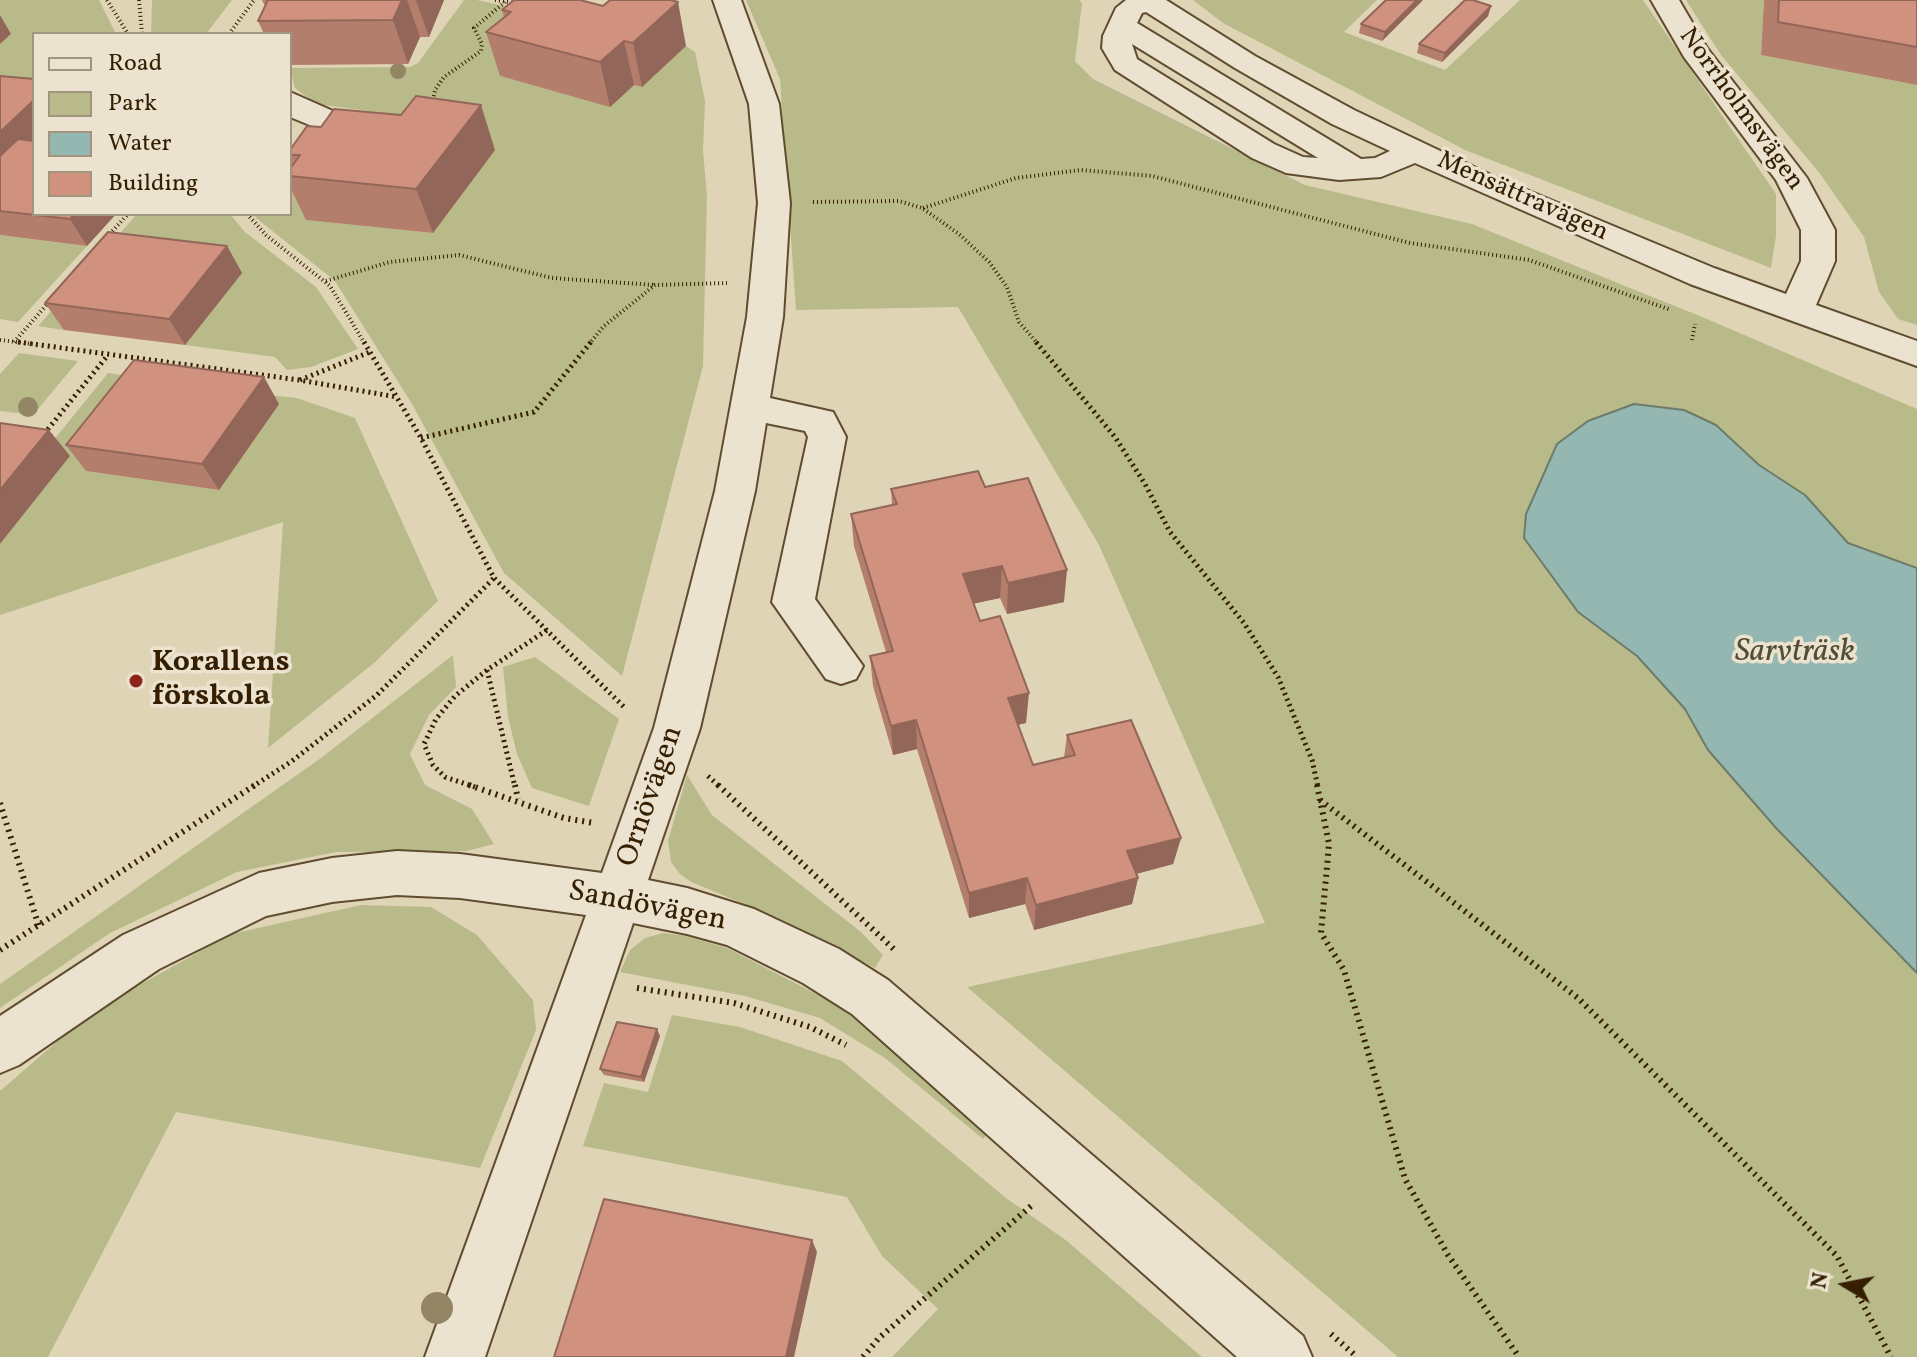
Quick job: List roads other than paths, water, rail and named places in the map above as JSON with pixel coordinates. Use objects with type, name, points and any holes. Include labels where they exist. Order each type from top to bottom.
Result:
[{"type":"street","name":"Ornövägen","points":[[455,1357],[677,728],[735,491],[765,317],[774,203],[764,104],[727,0]]},
{"type":"street","name":"Norrholmsvägen","points":[[1665,0],[1711,75],[1791,178],[1818,230],[1818,261],[1796,311]]},
{"type":"street","points":[[1148,1],[1130,8],[1121,25],[1117,48],[1125,64],[1223,126],[1297,166],[1381,167],[1417,151]]},
{"type":"street","name":"Mensättravägen","points":[[1148,1],[1267,75],[1343,117],[1482,183],[1688,270],[1917,354]]},
{"type":"street","points":[[292,103],[297,109],[345,128],[421,138]]},
{"type":"street","points":[[750,407],[820,421],[827,437],[793,602],[841,666]]},
{"type":"street","name":"Sandövägen","points":[[0,1047],[141,952],[259,895],[332,880],[397,873],[460,876],[617,897],[736,925],[821,966],[870,997],[1282,1357]]},
{"type":"water","name":"Sarvträsk","points":[[1634,404],[1684,410],[1716,425],[1759,465],[1805,495],[1848,543],[1917,568],[1917,973],[1777,829],[1708,750],[1685,709],[1637,656],[1578,612],[1524,538],[1526,514],[1557,444],[1588,421]]},
{"type":"place","name":"Korallens förskola","points":[[136,681]]}]
